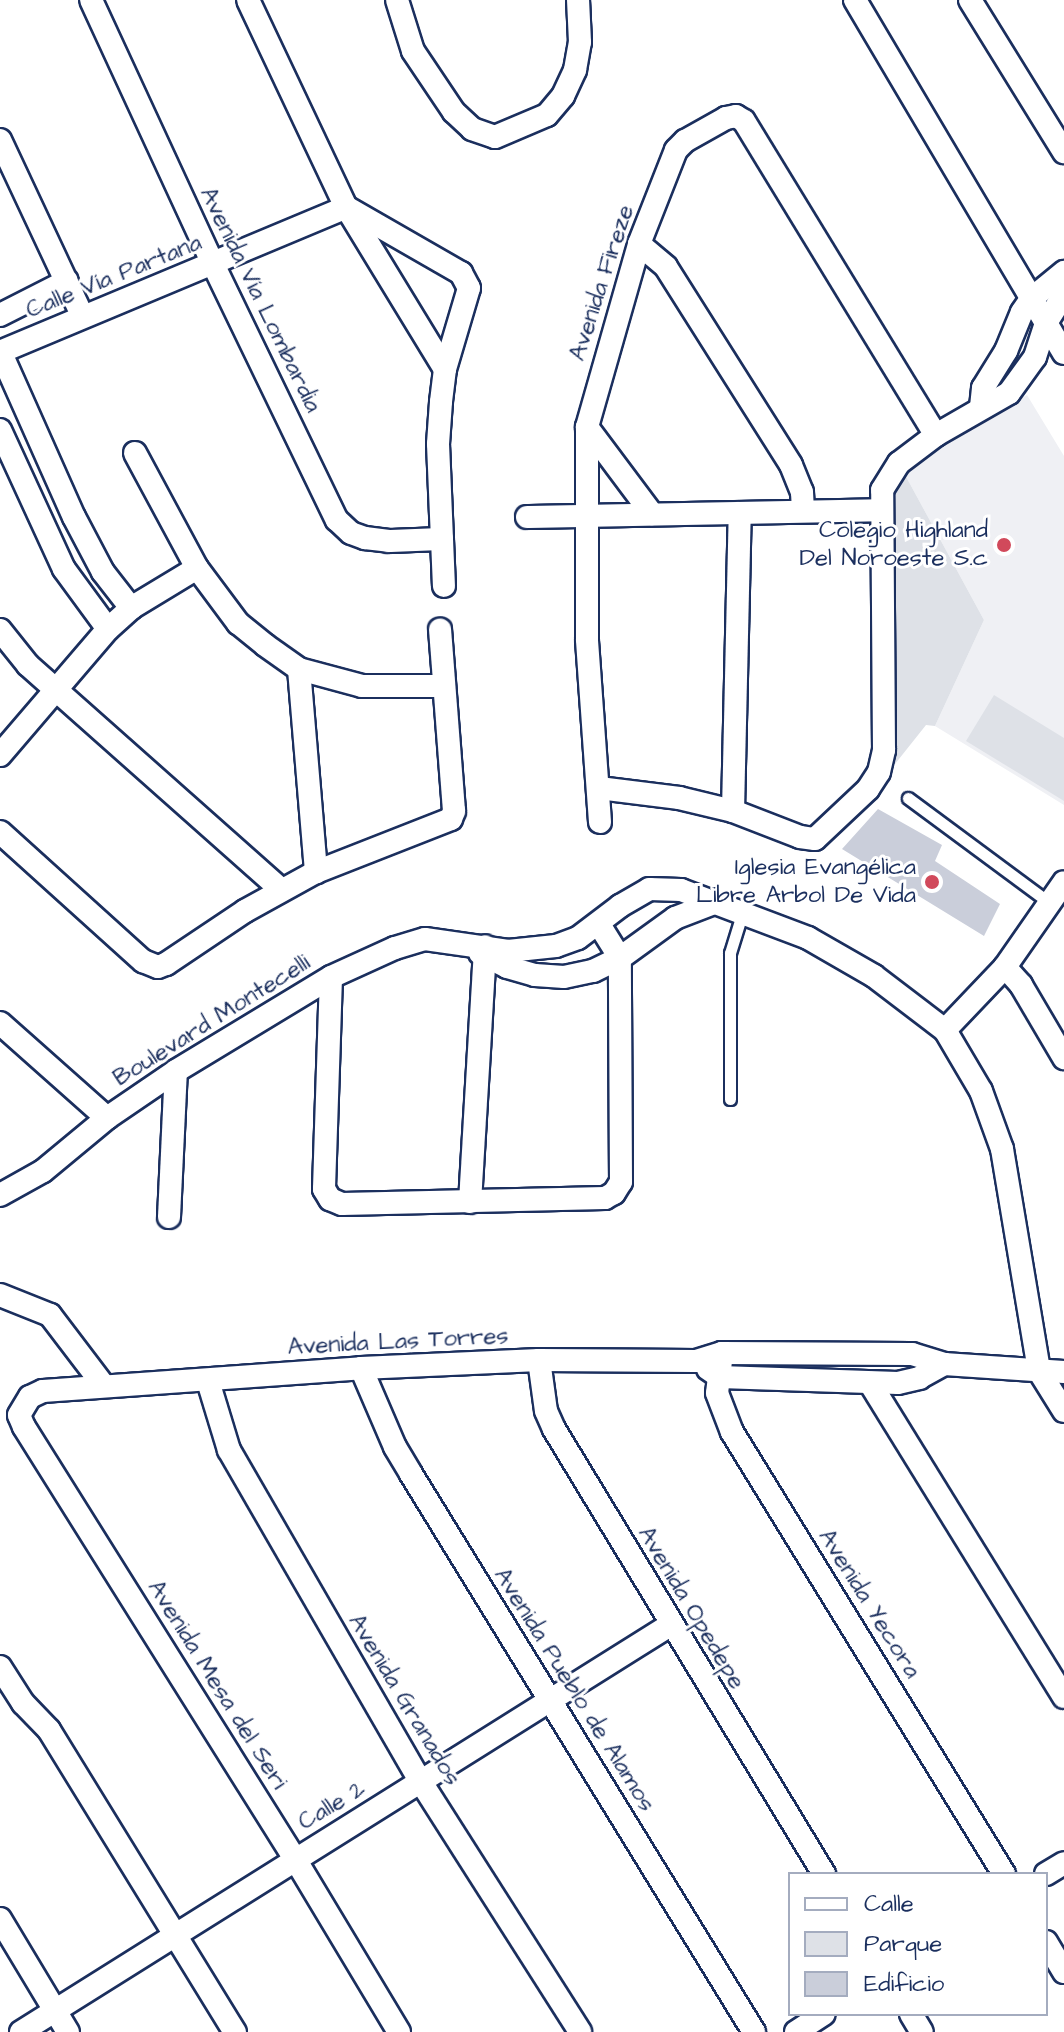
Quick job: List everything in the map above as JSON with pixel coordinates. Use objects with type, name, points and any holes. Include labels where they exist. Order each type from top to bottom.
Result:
[{"type":"street","name":"Avenida Vía Lombardia","points":[[91,0],[213,264],[337,520],[351,533],[365,538],[389,541],[442,539]]},
{"type":"street","points":[[248,0],[346,207],[445,369]]},
{"type":"street","points":[[397,0],[413,51],[454,112],[472,129],[495,137],[547,115],[563,96],[575,70],[580,42],[578,0]]},
{"type":"street","points":[[855,0],[1064,353]]},
{"type":"street","points":[[970,0],[1057,124],[1064,152]]},
{"type":"street","name":"Avenida Fireze","points":[[600,822],[587,639],[587,427],[639,244],[676,150],[726,118],[736,116],[744,121],[936,435]]},
{"type":"street","points":[[0,140],[83,317]]},
{"type":"street","name":"Calle Vía Partana","points":[[0,352],[346,207]]},
{"type":"street","points":[[346,207],[461,273],[469,288],[445,369],[438,444],[444,586]]},
{"type":"street","points":[[639,244],[666,267],[791,465],[802,492],[803,511]]},
{"type":"street","points":[[981,407],[983,388],[995,373],[1017,320],[1031,299],[1064,272]]},
{"type":"street","name":"Calle Vía Partana","points":[[0,315],[67,281]]},
{"type":"street","points":[[599,788],[679,798],[733,811],[800,837],[815,839],[868,789],[879,772],[884,750],[882,490],[899,463],[936,435],[1009,393],[1035,357],[1046,323],[1064,294]]},
{"type":"street","points":[[0,352],[103,572],[131,608]]},
{"type":"street","points":[[27,415],[0,428],[64,569],[108,629]]},
{"type":"street","points":[[587,427],[652,514]]},
{"type":"street","points":[[135,453],[197,568],[238,623],[299,669],[362,686],[442,686]]},
{"type":"street","points":[[527,517],[881,510]]},
{"type":"street","points":[[733,811],[740,513]]},
{"type":"street","points":[[0,755],[108,629],[131,608],[197,568]]},
{"type":"street","points":[[0,630],[28,665],[281,890]]},
{"type":"street","points":[[0,832],[143,961],[158,967],[166,964],[281,890],[316,872],[398,837],[441,825],[451,819],[454,811],[440,630]]},
{"type":"street","points":[[299,669],[316,872]]},
{"type":"street","points":[[1064,882],[1005,967],[945,1030],[981,1091],[1002,1149],[1039,1371],[1064,1411]]},
{"type":"street","name":"Boulevard Montecelli","points":[[0,1195],[43,1171],[107,1118],[176,1071],[331,977],[411,942],[425,939],[480,949],[532,951],[578,938],[620,906],[649,889],[681,890],[711,904],[808,938],[874,976],[945,1030]]},
{"type":"street","name":"Boulevard Montecelli","points":[[480,949],[535,975],[564,977],[593,971],[620,958],[658,928],[711,904]]},
{"type":"street","points":[[331,977],[324,1189],[330,1199],[342,1204],[605,1198],[614,1193],[621,1182],[620,958],[599,925]]},
{"type":"street","points":[[470,1202],[480,949]]},
{"type":"street","points":[[1005,967],[1021,985],[1064,1058]]},
{"type":"street","points":[[0,1023],[107,1118]]},
{"type":"street","points":[[169,1217],[176,1071]]},
{"type":"street","points":[[0,1295],[50,1315],[104,1386]]},
{"type":"street","name":"Avenida Las Torres","points":[[21,1406],[43,1391],[104,1386],[361,1368],[539,1360],[696,1361],[722,1353],[912,1354],[944,1364],[1064,1372]]},
{"type":"street","name":"Avenida Yecora","points":[[722,1353],[717,1393],[732,1432],[1003,1872]]},
{"type":"street","name":"Avenida Opedepe","points":[[539,1360],[546,1411],[554,1429],[670,1625],[823,1872]]},
{"type":"street","points":[[696,1361],[720,1377]]},
{"type":"street","name":"Avenida Las Torres","points":[[720,1377],[898,1383],[919,1378],[944,1364]]},
{"type":"street","name":"Avenida Pueblo de Alamos","points":[[361,1368],[395,1447],[754,2032]]},
{"type":"street","name":"Avenida Granados","points":[[208,1381],[229,1450],[421,1782],[580,2032]]},
{"type":"street","points":[[870,1383],[1064,1697]]},
{"type":"street","name":"Avenida Mesa del Seri","points":[[21,1406],[19,1415],[24,1427],[295,1859],[399,2032]]},
{"type":"street","name":"Calle 2","points":[[21,2032],[295,1859],[551,1703],[670,1625]]},
{"type":"street","points":[[0,1667],[23,1703],[49,1730],[235,2032]]},
{"type":"street","points":[[0,1919],[68,2032]]},
{"type":"street","points":[[1048,1945],[1064,1972]]},
{"type":"street","points":[[796,2032],[821,2016]]},
{"type":"lane","points":[[908,798],[1050,903]]},
{"type":"lane","points":[[730,1099],[730,953],[742,914]]},
{"type":"shaded area","name":"Colegio Highland Del Noroeste S.c","points":[[1027,395],[1064,456],[1064,805],[935,726],[984,620],[903,471]]},
{"type":"green space","points":[[903,471],[984,620],[935,726],[926,725],[895,764],[890,508]]},
{"type":"green space","points":[[994,695],[1064,738],[1064,801],[966,741]]},
{"type":"building","name":"Iglesia Evangélica Libre Arbol De Vida","points":[[878,809],[942,845],[935,861],[1000,904],[984,936],[842,849]]},
{"type":"place","name":"Colegio Highland Del Noroeste S.c","points":[[1004,545]]},
{"type":"place","name":"Iglesia Evangélica Libre Arbol De Vida","points":[[932,882]]}]
